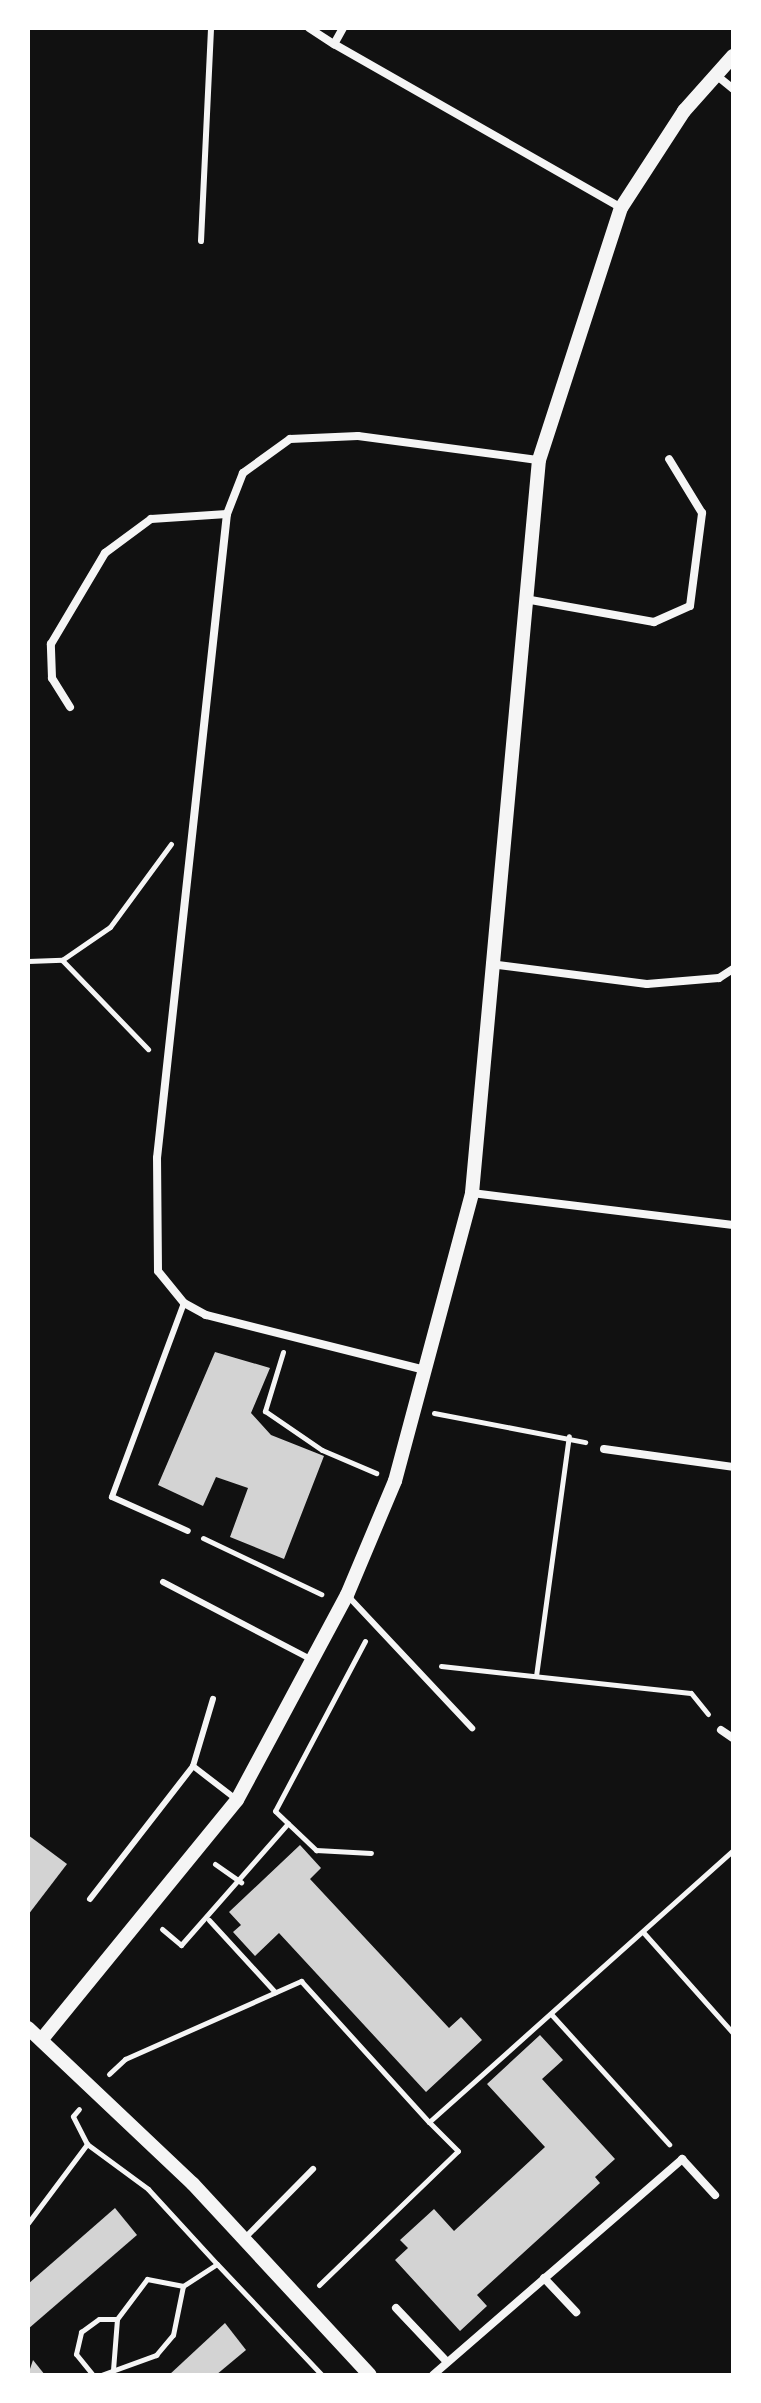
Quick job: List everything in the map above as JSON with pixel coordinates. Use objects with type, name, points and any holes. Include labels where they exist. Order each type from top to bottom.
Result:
[{"type":"street","points":[[309,28],[621,208]]},
{"type":"street","points":[[334,44],[343,28]]},
{"type":"street","points":[[42,2039],[237,1800],[345,1600],[395,1481],[418,1410],[472,1193],[522,598],[539,460],[621,208],[716,75],[733,56]]},
{"type":"street","points":[[716,75],[733,89]]},
{"type":"street","points":[[426,1371],[290,1336],[184,1303],[158,1271],[157,1158],[227,514],[243,473],[290,439],[358,436],[539,460]]},
{"type":"street","points":[[522,598],[654,622],[690,606],[702,513],[669,459]]},
{"type":"street","points":[[70,707],[52,678],[51,644],[105,553],[151,519],[227,514]]},
{"type":"street","points":[[490,964],[647,984],[719,978],[733,969]]},
{"type":"street","points":[[472,1193],[733,1225]]},
{"type":"street","points":[[604,1449],[733,1467]]},
{"type":"street","points":[[721,1730],[733,1738]]},
{"type":"street","points":[[28,2028],[95,2088],[245,2238],[370,2375]]},
{"type":"street","points":[[433,2375],[682,2159],[715,2195]]},
{"type":"street","points":[[544,2278],[576,2312]]},
{"type":"street","points":[[396,2308],[447,2362]]},
{"type":"lane","points":[[201,241],[211,28]]},
{"type":"lane","points":[[184,1303],[112,1497],[188,1531]]},
{"type":"lane","points":[[163,1582],[313,1661]]},
{"type":"lane","points":[[345,1600],[375,1622],[417,1663],[472,1728]]},
{"type":"lane","points":[[90,1899],[193,1766],[213,1699]]},
{"type":"lane","points":[[193,1766],[237,1800]]},
{"type":"lane","points":[[245,2238],[313,2169]]},
{"type":"path","points":[[28,961],[62,960],[110,927],[134,885],[195,816]]},
{"type":"path","points":[[62,960],[139,1046],[168,1055]]},
{"type":"path","points":[[290,1336],[265,1411],[322,1450],[395,1481]]},
{"type":"path","points":[[418,1410],[569,1436],[604,1449]]},
{"type":"path","points":[[536,1676],[569,1436]]},
{"type":"path","points":[[188,1531],[345,1600]]},
{"type":"path","points":[[371,1853],[316,1850],[275,1811],[375,1622]]},
{"type":"path","points":[[417,1663],[691,1693],[721,1730]]},
{"type":"path","points":[[144,1913],[181,1945],[209,1920],[288,1823]]},
{"type":"path","points":[[429,2122],[733,1850]]},
{"type":"path","points":[[196,1851],[241,1882]]},
{"type":"path","points":[[209,1920],[275,1992]]},
{"type":"path","points":[[643,1932],[733,2033]]},
{"type":"path","points":[[304,2300],[458,2151],[301,1981],[125,2059],[95,2088],[73,2116],[87,2144],[148,2189],[322,2375]]},
{"type":"path","points":[[551,2014],[682,2159]]},
{"type":"path","points":[[28,2223],[87,2144]]},
{"type":"path","points":[[111,2373],[117,2319],[147,2279],[183,2286],[217,2264]]},
{"type":"path","points":[[101,2375],[156,2355],[173,2335],[183,2286]]},
{"type":"path","points":[[93,2375],[76,2354],[81,2332],[99,2319],[117,2319]]},
{"type":"building","points":[[215,1352],[270,1368],[251,1413],[271,1435],[324,1456],[284,1559],[230,1537],[248,1488],[216,1477],[203,1506],[158,1485]]},
{"type":"building","points":[[28,1835],[67,1864],[28,1915]]},
{"type":"building","points":[[300,1845],[321,1868],[310,1879],[449,2028],[461,2017],[482,2040],[426,2092],[279,1933],[255,1956],[233,1932],[241,1925],[229,1912]]},
{"type":"building","points":[[540,2035],[563,2060],[542,2079],[615,2159],[595,2177],[600,2183],[477,2295],[487,2306],[460,2331],[395,2260],[408,2248],[400,2240],[434,2209],[454,2231],[545,2147],[487,2084]]},
{"type":"building","points":[[115,2208],[137,2235],[28,2329],[28,2284]]},
{"type":"building","points":[[225,2323],[246,2350],[216,2375],[169,2375]]},
{"type":"building","points":[[33,2360],[45,2375],[28,2375]]}]
